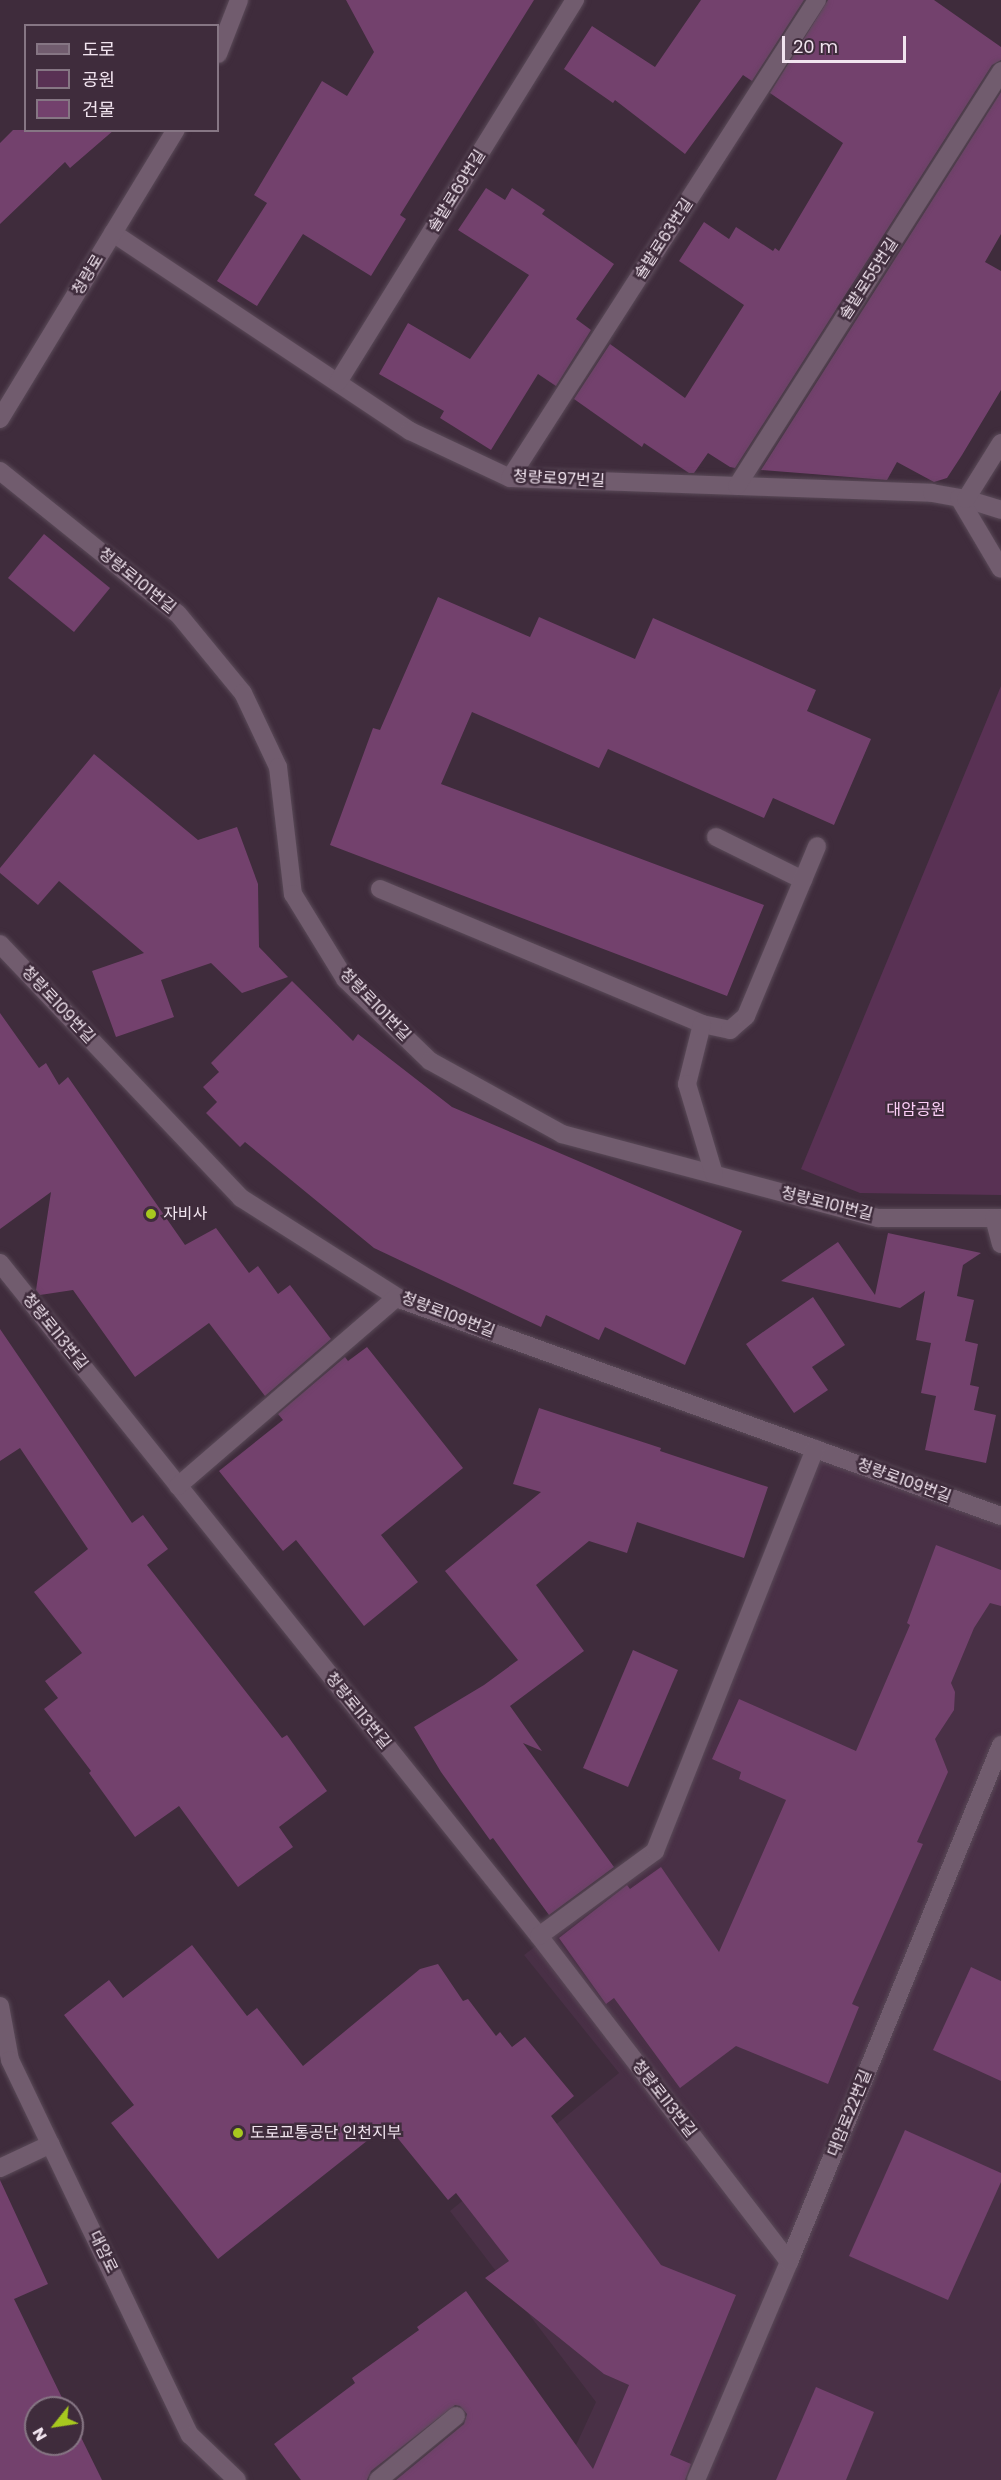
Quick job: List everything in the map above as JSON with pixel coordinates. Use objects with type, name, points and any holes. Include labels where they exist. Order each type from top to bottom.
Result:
[{"type":"street","points":[[219,51],[238,0]]},
{"type":"street","name":"솔밭로69번길","points":[[338,382],[576,0]]},
{"type":"street","name":"솔밭로63번길","points":[[510,478],[817,0]]},
{"type":"street","name":"솔밭로55번길","points":[[736,486],[1001,71]]},
{"type":"street","name":"청량로","points":[[0,419],[175,132]]},
{"type":"street","name":"청량로97번길","points":[[113,233],[410,431],[510,478],[932,493],[963,498],[1001,510]]},
{"type":"street","points":[[1001,443],[963,498],[1001,569]]},
{"type":"street","name":"청량로101번길","points":[[0,471],[178,614],[243,693],[278,767],[293,894],[345,979],[430,1061],[562,1134],[878,1218],[998,1218]]},
{"type":"street","points":[[716,837],[803,880]]},
{"type":"street","points":[[380,889],[702,1024],[730,1030],[746,1016],[817,846]]},
{"type":"street","name":"청량로109번길","points":[[0,944],[241,1198],[397,1297],[1001,1516]]},
{"type":"street","points":[[702,1024],[687,1084],[714,1174]]},
{"type":"street","points":[[998,1218],[1001,1244]]},
{"type":"street","name":"청량로113번길","points":[[0,1263],[538,1936],[789,2262]]},
{"type":"street","points":[[178,1486],[397,1297]]},
{"type":"street","points":[[538,1936],[655,1851],[815,1449]]},
{"type":"street","name":"대암로22번길","points":[[696,2480],[789,2262],[1001,1745]]},
{"type":"street","name":"대암로","points":[[0,2006],[10,2060],[190,2435],[237,2480]]},
{"type":"street","points":[[0,2168],[51,2144]]},
{"type":"street","points":[[378,2480],[456,2416]]},
{"type":"shaded area","points":[[816,1451],[1001,1518],[1001,2480],[560,2480],[596,2402],[450,2211],[619,2073],[524,1955],[658,1853]]},
{"type":"green space","name":"대암공원","points":[[1001,686],[1001,1195],[860,1193],[801,1169]]},
{"type":"building","points":[[346,0],[534,0],[400,215],[406,219],[371,276],[303,234],[257,306],[217,281],[267,203],[254,195],[322,81],[347,96],[374,52]]},
{"type":"building","points":[[701,0],[804,0],[752,81],[743,75],[685,154],[615,100],[613,103],[564,69],[592,26],[655,67]]},
{"type":"building","points":[[828,0],[934,0],[1001,47],[1001,60],[992,65],[735,468],[708,453],[694,473],[689,473],[644,443],[642,447],[574,399],[610,344],[685,398],[744,305],[679,261],[704,222],[729,239],[736,227],[773,251],[775,248],[779,251],[843,143],[770,93]]},
{"type":"building","points":[[1001,92],[1001,234],[985,262],[1001,271],[1001,390],[962,455],[947,478],[934,482],[897,462],[887,480],[761,470]]},
{"type":"building","points":[[13,130],[112,132],[70,168],[65,162],[0,224],[0,143]]},
{"type":"building","points":[[486,188],[505,200],[512,188],[545,210],[542,214],[614,264],[576,319],[591,330],[556,386],[538,374],[491,450],[440,418],[444,411],[379,374],[408,323],[470,359],[529,275],[458,230]]},
{"type":"building","points":[[44,534],[110,588],[74,632],[8,578]]},
{"type":"building","points":[[438,597],[530,637],[539,617],[635,659],[653,618],[816,690],[807,711],[871,739],[834,825],[773,798],[764,818],[608,749],[599,768],[472,712],[441,784],[764,905],[727,996],[330,845],[373,728],[380,730]]},
{"type":"building","points":[[94,754],[198,840],[237,827],[258,884],[259,947],[288,977],[242,993],[211,963],[161,980],[174,1017],[116,1037],[92,971],[144,953],[59,881],[38,905],[0,873],[0,868]]},
{"type":"building","points":[[292,981],[353,1041],[358,1034],[452,1107],[742,1231],[685,1365],[605,1327],[599,1340],[546,1315],[541,1327],[374,1248],[245,1142],[240,1147],[206,1113],[217,1102],[203,1087],[219,1072],[211,1063]]},
{"type":"building","points":[[0,1013],[39,1068],[46,1063],[59,1085],[68,1077],[185,1245],[216,1228],[249,1273],[258,1266],[278,1294],[290,1285],[331,1339],[265,1396],[209,1323],[135,1377],[73,1290],[40,1295],[36,1290],[51,1192],[0,1229]]},
{"type":"building","points":[[888,1233],[981,1253],[963,1265],[957,1296],[974,1300],[965,1341],[978,1344],[970,1385],[979,1387],[974,1410],[996,1415],[986,1463],[925,1450],[936,1396],[921,1393],[931,1343],[916,1340],[925,1291],[900,1308],[781,1281],[838,1242],[875,1295]]},
{"type":"building","points":[[813,1297],[845,1345],[812,1367],[828,1390],[794,1413],[746,1344]]},
{"type":"building","points":[[0,1329],[132,1523],[143,1515],[168,1549],[147,1565],[282,1738],[287,1735],[327,1791],[279,1827],[293,1847],[238,1887],[179,1806],[135,1837],[89,1773],[91,1771],[44,1709],[58,1698],[45,1681],[82,1653],[34,1592],[88,1549],[20,1448],[0,1461]]},
{"type":"building","points":[[367,1347],[463,1468],[381,1535],[418,1582],[364,1626],[296,1540],[283,1551],[219,1471],[283,1420],[278,1414],[345,1357],[348,1361]]},
{"type":"building","points":[[539,1408],[661,1448],[660,1451],[768,1487],[744,1558],[637,1522],[627,1553],[589,1541],[536,1585],[584,1651],[510,1706],[542,1751],[523,1743],[614,1867],[549,1915],[493,1838],[490,1840],[441,1772],[414,1727],[484,1685],[518,1660],[445,1571],[541,1492],[513,1484]]},
{"type":"building","points":[[936,1545],[1001,1570],[1001,1606],[990,1603],[974,1628],[951,1683],[955,1692],[954,1710],[935,1739],[948,1772],[917,1842],[923,1844],[852,2004],[859,2007],[828,2084],[736,2046],[680,2088],[614,1998],[606,2004],[559,1938],[627,1885],[630,1889],[661,1867],[719,1952],[786,1800],[739,1779],[741,1772],[712,1759],[739,1699],[856,1751],[910,1625],[907,1623]]},
{"type":"building","points":[[633,1650],[678,1670],[628,1787],[583,1768]]},
{"type":"building","points":[[192,1945],[247,2016],[257,2008],[303,2066],[420,1969],[438,1964],[463,2001],[468,1999],[496,2036],[500,2032],[512,2047],[525,2037],[574,2096],[551,2116],[661,2265],[736,2295],[670,2455],[691,2464],[685,2480],[396,2480],[464,2424],[467,2414],[460,2406],[455,2405],[371,2471],[367,2480],[301,2480],[274,2444],[355,2383],[352,2378],[419,2330],[417,2327],[466,2291],[593,2469],[629,2385],[604,2374],[485,2278],[509,2261],[456,2193],[448,2200],[387,2125],[218,2259],[111,2123],[134,2105],[64,2015],[109,1980],[123,1998]]},
{"type":"building","points":[[971,1967],[1001,1981],[1001,2081],[933,2050]]},
{"type":"building","points":[[905,2130],[1001,2173],[1001,2182],[948,2300],[849,2256]]},
{"type":"building","points":[[0,2180],[48,2284],[14,2299],[61,2396],[24,2396],[24,2456],[84,2456],[84,2443],[102,2480],[0,2480]]},
{"type":"building","points":[[816,2387],[874,2412],[846,2480],[776,2480]]},
{"type":"place","name":"자비사","points":[[151,1214]]},
{"type":"place","name":"도로교통공단 인천지부","points":[[238,2133]]}]
